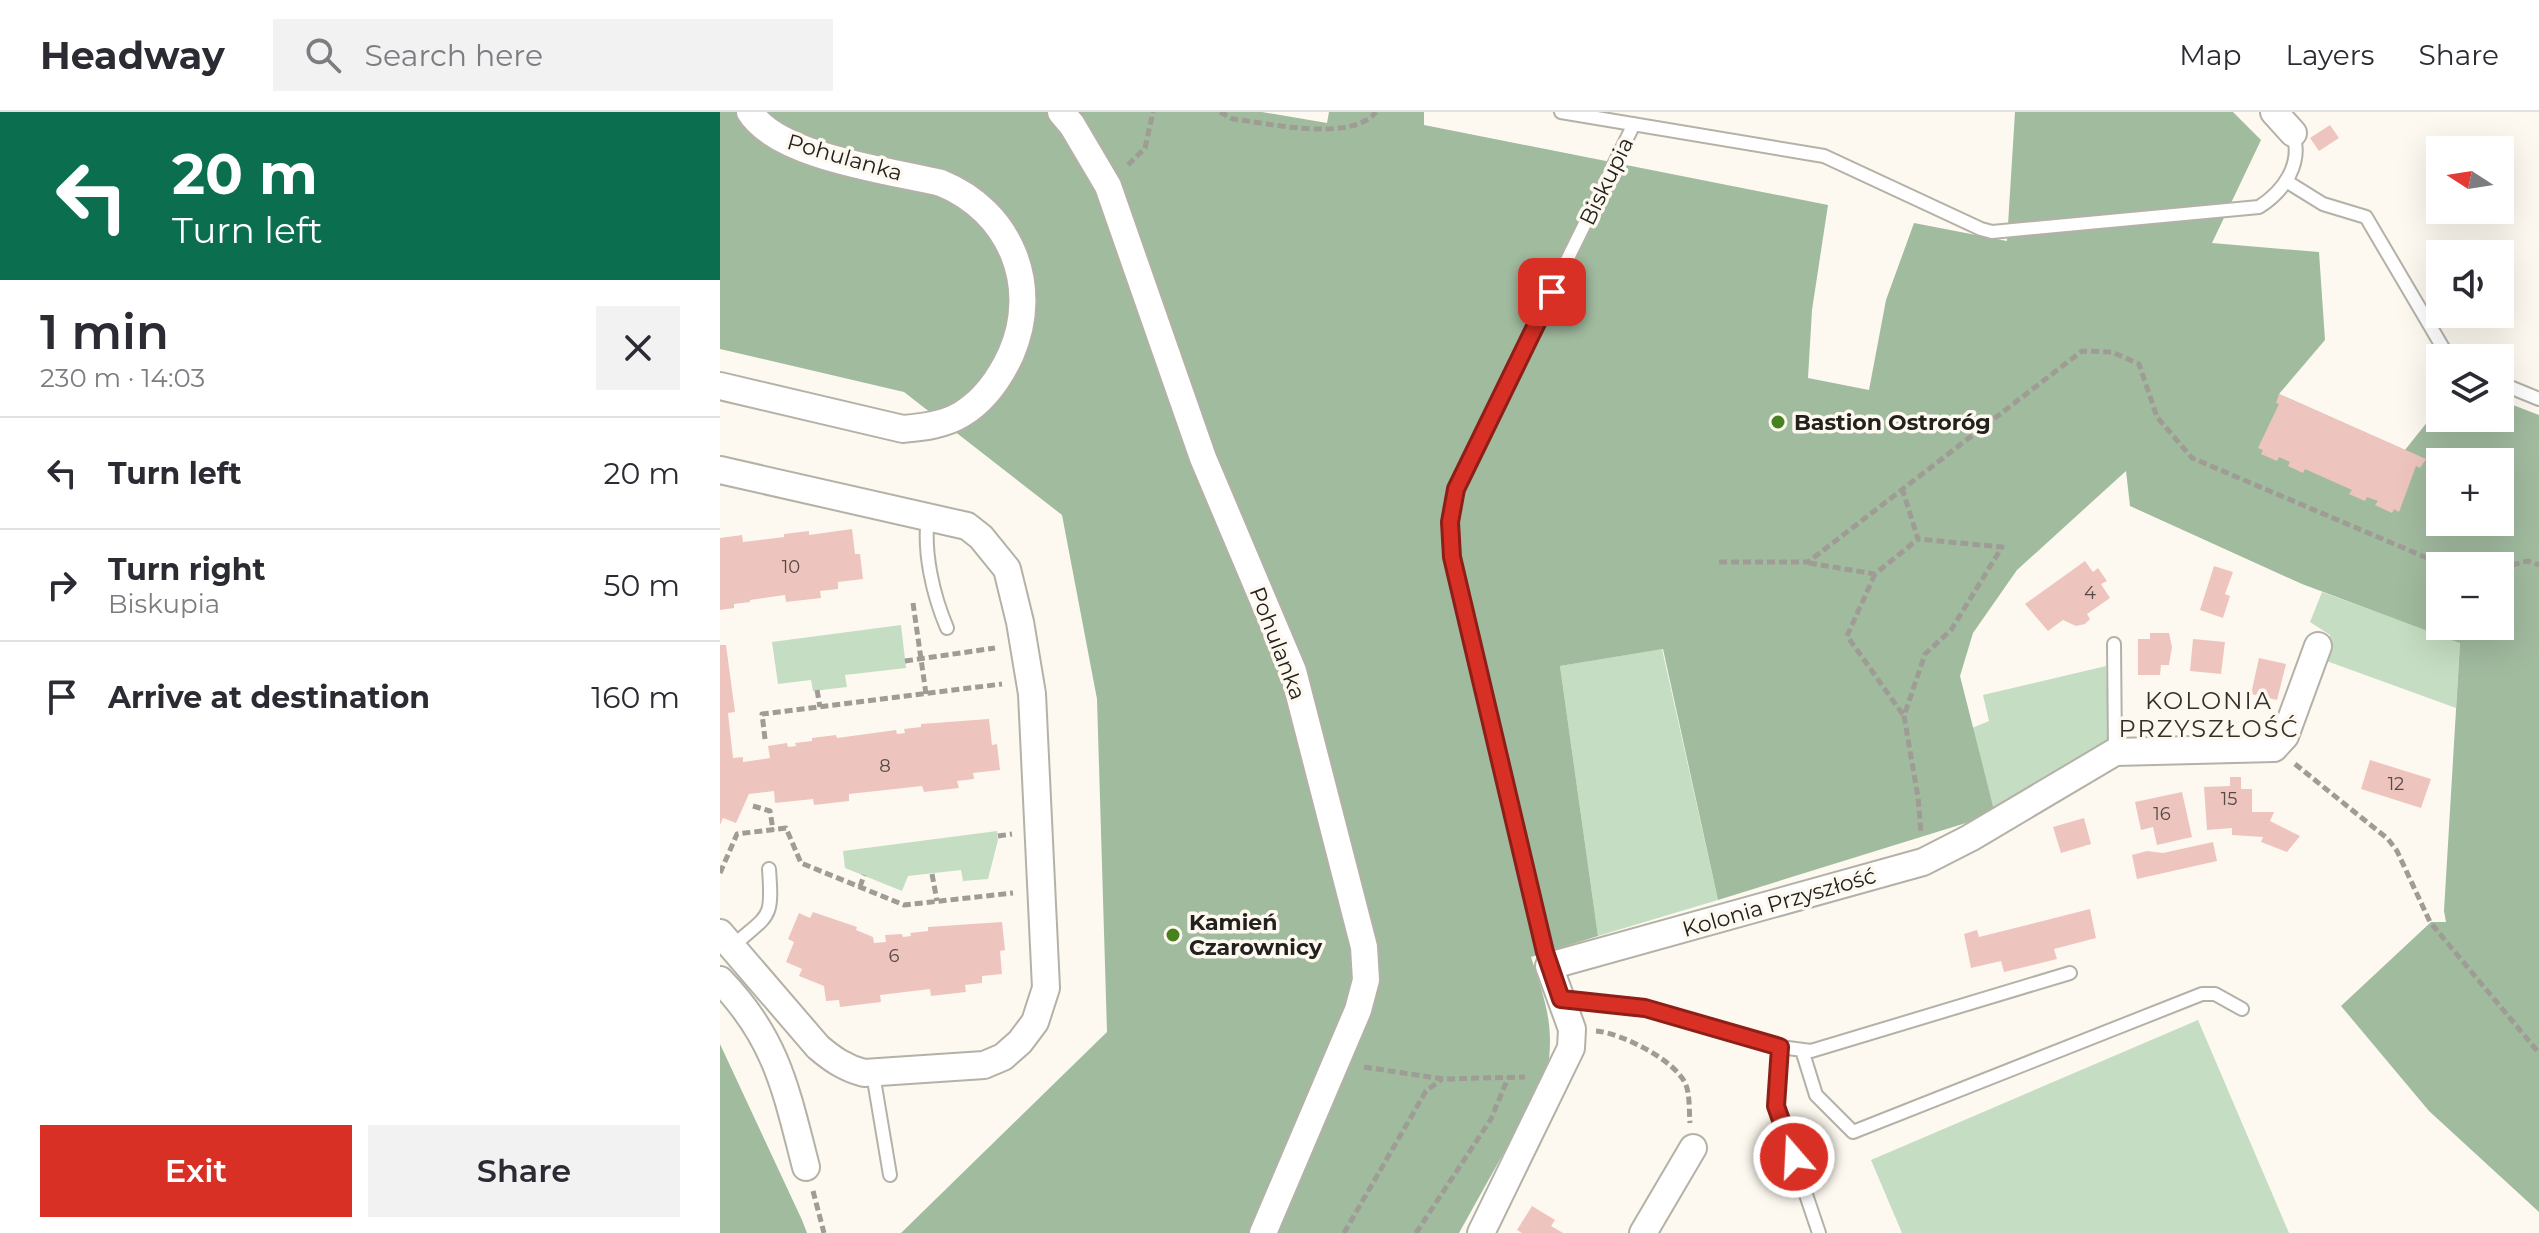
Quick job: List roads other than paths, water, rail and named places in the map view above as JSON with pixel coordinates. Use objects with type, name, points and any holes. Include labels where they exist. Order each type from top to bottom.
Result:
[{"type":"street","name":"Pohulanka","points":[[720,386],[903,429],[930,427],[961,415],[986,394],[1003,371],[1014,346],[1024,295],[1020,270],[1006,237],[982,206],[961,191],[941,183],[794,147],[768,133],[750,112]]},
{"type":"street","name":"Pohulanka","points":[[1061,112],[1108,186],[1203,458],[1293,671],[1364,947],[1366,980],[1358,1010],[1263,1233]]},
{"type":"street","points":[[2274,112],[2293,133]]},
{"type":"street","points":[[720,470],[967,526],[981,537],[1007,569],[1032,694],[1046,988],[1035,1022],[1020,1042],[1003,1057],[984,1065],[873,1074],[852,1070],[833,1060],[726,940]]},
{"type":"street","name":"Kolonia Przyszłość","points":[[1549,966],[1923,862],[1970,838],[2115,752],[2274,748],[2285,736],[2318,646]]},
{"type":"street","points":[[1481,1233],[1571,1048],[1572,1029],[1549,966]]},
{"type":"street","points":[[720,980],[741,1002],[764,1036],[782,1075],[806,1167]]},
{"type":"street","points":[[1643,1233],[1693,1148]]},
{"type":"lane","name":"Biskupia","points":[[1561,112],[1824,156],[1992,232],[2248,209],[2259,207],[2273,198],[2286,181]]},
{"type":"lane","name":"Biskupia","points":[[1549,966],[1452,557],[1450,522],[1456,489],[1469,459],[1634,124]]},
{"type":"lane","points":[[2293,133],[2295,162],[2286,181],[2323,204],[2366,217],[2441,344]]},
{"type":"lane","points":[[2514,389],[2539,399]]},
{"type":"lane","points":[[928,516],[926,532],[936,602],[947,628]]},
{"type":"lane","points":[[2114,644],[2115,752]]},
{"type":"lane","points":[[726,940],[768,914],[772,906],[769,869]]},
{"type":"lane","points":[[1561,999],[1645,1008],[1780,1047],[1811,1051],[2070,973]]},
{"type":"lane","points":[[1802,1050],[1816,1095],[1853,1132],[2202,994],[2215,994],[2242,1009]]},
{"type":"lane","points":[[1780,1047],[1776,1106],[1819,1233]]},
{"type":"lane","points":[[873,1074],[890,1175]]},
{"type":"place","name":"Bastion Ostroróg","points":[[1778,422]]},
{"type":"place","name":"Kamień Czarownicy","points":[[1173,935]]},
{"type":"district","name":"KOLONIA PRZYSZŁOŚĆ","points":[[2209,715]]}]
